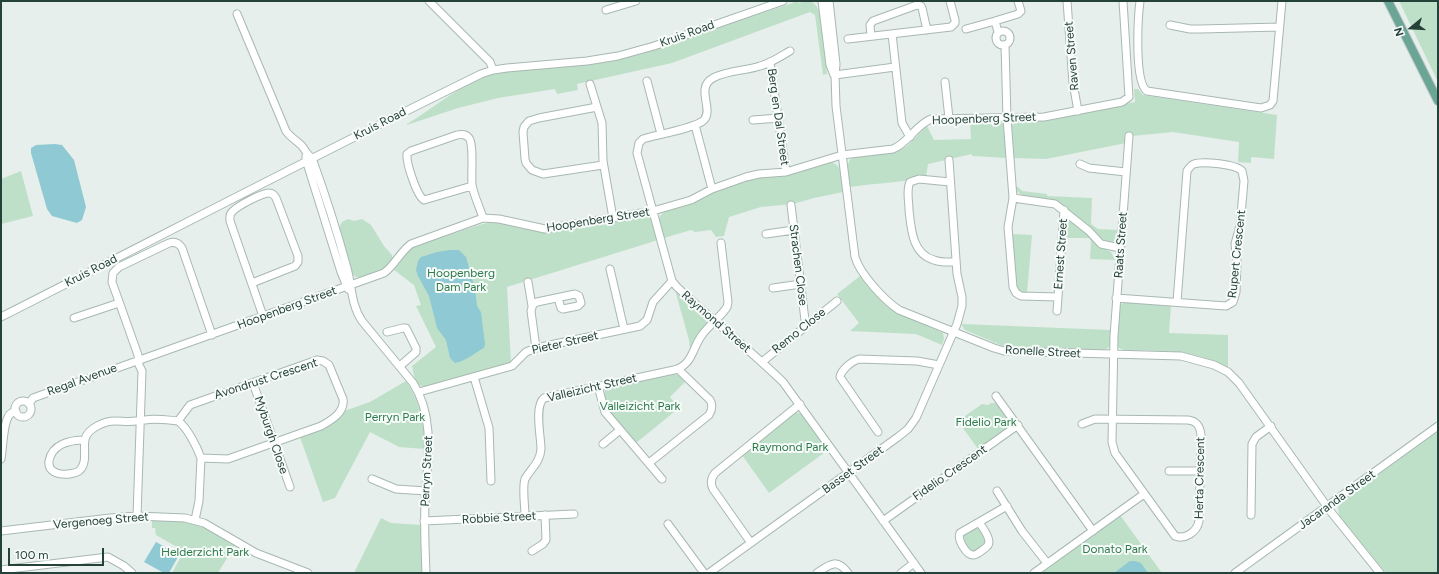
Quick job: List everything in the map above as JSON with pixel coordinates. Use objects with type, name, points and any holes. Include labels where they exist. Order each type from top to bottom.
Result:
[{"type":"main road","points":[[1388,1],[1438,101]]},
{"type":"street","points":[[429,1],[490,62],[493,70]]},
{"type":"street","points":[[606,10],[618,4],[636,1]]},
{"type":"street","name":"Kruis Road","points":[[1,317],[308,157],[482,74],[493,70],[587,61],[618,56],[654,46],[783,1]]},
{"type":"street","name":"Ronelle Street","points":[[822,1],[830,66],[835,75]]},
{"type":"street","name":"Ronelle Street","points":[[829,1],[836,64],[836,106],[855,257],[859,268],[887,300],[896,307],[1004,351],[1182,356],[1214,365],[1228,372],[1236,379],[1328,507],[1380,573]]},
{"type":"street","points":[[848,39],[950,27],[954,24],[955,20],[950,1]]},
{"type":"street","points":[[966,29],[1018,14],[1020,9],[1018,1]]},
{"type":"street","name":"Raven Street","points":[[1067,1],[1073,83],[1078,111]]},
{"type":"street","name":"Hoopenberg Street","points":[[139,359],[212,335],[384,273],[411,244],[483,218],[499,219],[545,229],[653,211],[692,200],[712,188],[759,174],[786,172],[842,155],[893,149],[900,146],[928,120],[949,118],[1053,116],[1122,102],[1129,97],[1123,1]]},
{"type":"street","points":[[1140,5],[1138,26],[1140,80],[1145,90],[1261,108],[1270,105],[1273,102],[1282,1]]},
{"type":"street","points":[[872,36],[870,25],[873,21],[917,5],[922,8],[927,30]]},
{"type":"street","points":[[237,14],[286,131],[292,138],[301,144],[308,157]]},
{"type":"street","points":[[995,21],[998,32],[996,41],[1005,45],[1009,40],[1009,35],[1005,31],[998,32]]},
{"type":"street","points":[[1170,25],[1190,29],[1279,27]]},
{"type":"street","points":[[892,34],[902,123],[910,137]]},
{"type":"street","name":"Ernest Street","points":[[1005,45],[1007,118],[1013,198],[1008,227],[1013,289],[1021,296],[1058,297]]},
{"type":"street","name":"Berg en Dal Street","points":[[695,125],[703,121],[707,114],[705,89],[710,81],[729,72],[756,67],[770,62],[790,51]]},
{"type":"street","name":"Berg en Dal Street","points":[[770,62],[786,172]]},
{"type":"street","points":[[835,75],[895,67]]},
{"type":"street","points":[[647,81],[661,134],[695,125],[712,188]]},
{"type":"street","points":[[945,82],[949,118]]},
{"type":"street","points":[[590,84],[603,131],[603,165],[613,218]]},
{"type":"street","points":[[597,107],[529,121],[524,127],[523,132],[525,159],[526,163],[532,170],[543,174],[603,165]]},
{"type":"street","points":[[753,120],[778,118]]},
{"type":"street","points":[[472,186],[424,200],[419,195],[407,161],[407,154],[411,151],[458,135],[462,134],[467,136],[471,145],[472,186],[483,218]]},
{"type":"street","name":"Raymond Street","points":[[661,134],[643,139],[639,143],[637,152],[672,281],[677,288],[714,322],[762,362],[783,382],[921,573]]},
{"type":"street","name":"Raats Street","points":[[1115,354],[1114,336],[1116,298],[1129,136]]},
{"type":"street","name":"Perryn Street","points":[[308,157],[359,316],[419,392],[429,430],[424,521],[426,573]]},
{"type":"street","name":"Basset Street","points":[[709,573],[898,437],[912,423],[920,412],[961,314],[962,306],[956,262],[949,160]]},
{"type":"street","points":[[1080,164],[1089,168],[1126,172]]},
{"type":"street","name":"Rupert Crescent","points":[[1116,298],[1226,306],[1233,302],[1236,292],[1237,262],[1235,244],[1240,226],[1244,181],[1242,171],[1235,166],[1196,164],[1187,170],[1177,302]]},
{"type":"street","points":[[950,182],[916,179],[910,182],[907,190],[913,238],[917,246],[929,258],[935,261],[956,262]]},
{"type":"street","points":[[252,283],[295,266],[298,262],[298,256],[276,198],[274,194],[270,193],[262,195],[233,210],[230,217],[252,283],[263,316]]},
{"type":"street","points":[[1013,198],[1051,202],[1058,205],[1101,244],[1120,248]]},
{"type":"street","name":"Strachen Close","points":[[791,205],[807,325]]},
{"type":"street","name":"Ernest Street","points":[[1057,311],[1064,210]]},
{"type":"street","points":[[766,234],[794,230]]},
{"type":"street","points":[[137,516],[142,371],[112,282],[112,277],[116,270],[171,242],[177,243],[182,248],[212,335]]},
{"type":"street","points":[[650,463],[709,415],[712,410],[710,400],[678,369],[690,360],[701,336],[728,305],[721,243]]},
{"type":"street","points":[[610,269],[624,329]]},
{"type":"street","name":"Pieter Street","points":[[419,392],[512,366],[526,352],[536,348],[640,326],[647,320],[653,302],[672,281]]},
{"type":"street","points":[[528,282],[536,348]]},
{"type":"street","points":[[773,288],[801,284]]},
{"type":"street","points":[[532,306],[537,302],[558,298]]},
{"type":"street","name":"Remo Close","points":[[762,362],[837,301]]},
{"type":"street","points":[[74,318],[119,303]]},
{"type":"street","points":[[387,332],[406,328],[416,348],[416,352],[400,366]]},
{"type":"street","name":"Herta Crescent","points":[[1113,419],[1192,420],[1198,425],[1201,430],[1198,526],[1185,537],[1179,538],[1172,533],[1114,449],[1112,442],[1115,354]]},
{"type":"street","name":"Regal Avenue","points":[[29,404],[33,398],[139,359]]},
{"type":"street","points":[[878,432],[840,377],[841,373],[854,361],[859,359],[917,361],[939,365]]},
{"type":"street","name":"Avondrust Crescent","points":[[178,421],[190,405],[320,360],[329,365],[344,403],[341,411],[326,424],[228,458],[201,458]]},
{"type":"street","name":"Valleizicht Street","points":[[525,516],[524,484],[527,476],[539,461],[541,453],[538,409],[544,398],[678,369]]},
{"type":"street","points":[[474,377],[489,428],[491,481]]},
{"type":"street","name":"Myburgh Close","points":[[253,383],[290,487]]},
{"type":"street","points":[[598,386],[604,409],[662,479]]},
{"type":"street","points":[[996,396],[1093,531]]},
{"type":"street","name":"Regal Avenue","points":[[20,402],[26,402],[29,404],[31,410],[29,415],[26,417],[21,417],[16,411],[16,406],[20,402]]},
{"type":"street","points":[[751,543],[713,489],[711,482],[712,477],[800,404]]},
{"type":"street","points":[[1,459],[3,430],[8,416],[11,412],[16,411]]},
{"type":"street","points":[[1082,424],[1092,420],[1113,419]]},
{"type":"street","points":[[85,440],[74,441],[55,449],[50,459],[49,468],[51,471],[59,474],[74,473],[80,470],[85,462],[86,436],[91,430],[103,424],[113,421],[145,420],[178,421],[183,424],[201,458],[199,502],[195,520]]},
{"type":"street","name":"Fidelio Crescent","points":[[884,521],[1018,425]]},
{"type":"street","points":[[1251,515],[1252,444],[1256,437],[1271,426]]},
{"type":"street","name":"Jacaranda Street","points":[[1235,573],[1438,426]]},
{"type":"street","points":[[603,444],[620,430]]},
{"type":"street","points":[[1169,471],[1200,471]]},
{"type":"street","points":[[372,479],[396,489],[426,491]]},
{"type":"street","points":[[997,491],[1022,531],[1047,563]]},
{"type":"street","points":[[1034,573],[1144,494]]},
{"type":"street","points":[[979,522],[988,538],[989,543],[987,548],[977,554],[972,555],[968,553],[959,540],[959,535],[962,531],[1007,506]]},
{"type":"street","name":"Robbie Street","points":[[424,521],[574,514]]},
{"type":"street","points":[[532,552],[544,544],[546,540],[545,515]]},
{"type":"street","name":"Vergenoeg Street","points":[[1,531],[137,516],[185,518],[195,520],[217,530],[256,553],[308,573]]},
{"type":"street","points":[[668,524],[704,573]]},
{"type":"street","points":[[1,570],[109,557],[132,573]]},
{"type":"street","points":[[53,564],[54,573]]},
{"type":"street","points":[[817,573],[829,565],[835,564],[843,567],[848,573]]},
{"type":"street","points":[[901,573],[914,564]]},
{"type":"green space","points":[[798,1],[799,3],[805,1],[812,2],[819,9],[827,74],[823,75],[815,15],[810,12],[672,63],[577,84],[578,90],[557,94],[555,89],[498,98],[458,108],[407,125],[451,94],[479,79],[494,74],[525,69],[573,66],[620,59]]},
{"type":"green space","points":[[1399,1],[1438,1],[1438,82]]},
{"type":"green space","points":[[1134,89],[1138,89],[1143,95],[1277,115],[1274,159],[1251,157],[1251,163],[1238,162],[1239,142],[1173,132],[1132,136],[1126,143],[1046,159],[1013,158],[1011,129],[1016,121],[1050,119],[1135,102]]},
{"type":"green space","points":[[993,120],[1004,125],[1007,158],[972,156],[972,154],[928,164],[926,177],[907,181],[850,187],[848,164],[852,158],[899,150],[907,146],[927,126],[934,140],[971,139],[970,121]]},
{"type":"green space","points":[[830,162],[835,163],[840,170],[843,192],[793,204],[761,207],[729,217],[724,236],[716,237],[711,230],[695,232],[691,230],[664,238],[659,221],[660,216],[664,212],[689,205],[712,192],[755,178],[790,175]]},
{"type":"green space","points":[[21,171],[33,216],[1,224],[1,179]]},
{"type":"green space","points":[[1015,187],[1018,187],[1022,191],[1047,194],[1047,196],[1092,198],[1091,224],[1098,229],[1118,230],[1117,237],[1112,243],[1103,242],[1082,221],[1057,201],[1027,197],[1018,192]]},
{"type":"green space","name":"Hoopenberg Dam Park","points":[[648,216],[651,219],[658,240],[507,287],[511,363],[425,387],[419,385],[414,376],[412,366],[436,347],[416,306],[421,305],[414,285],[394,270],[408,251],[414,246],[491,222],[547,232]]},
{"type":"green space","points":[[348,219],[354,221],[362,219],[371,225],[384,246],[392,255],[393,260],[385,269],[362,277],[356,277],[351,274],[338,230],[342,222]]},
{"type":"green space","points":[[1069,222],[1072,222],[1089,235],[1099,246],[1111,252],[1115,260],[1090,259],[1091,241],[1089,238],[1065,238],[1066,226]]},
{"type":"green space","points":[[1012,234],[1032,235],[1027,293],[1019,292],[1016,288]]},
{"type":"green space","points":[[860,276],[885,304],[893,310],[943,333],[944,339],[942,345],[916,334],[850,331],[859,323],[837,294]]},
{"type":"green space","points":[[675,290],[706,319],[707,324],[693,349],[690,349],[689,340]]},
{"type":"green space","points":[[1124,302],[1171,305],[1169,333],[1228,335],[1228,368],[1203,357],[1190,354],[1164,351],[1124,350],[1119,348],[1116,338],[1117,321],[1119,306]]},
{"type":"green space","points":[[961,324],[1111,330],[1111,340],[1110,345],[1103,350],[1011,348],[965,330]]},
{"type":"green space","name":"Valleizicht Park","points":[[672,373],[678,375],[685,382],[670,397],[679,408],[636,443],[619,424],[608,408],[605,400],[605,393],[608,387]]},
{"type":"green space","name":"Perryn Park","points":[[406,381],[415,397],[421,414],[425,449],[399,447],[370,432],[335,498],[323,502],[300,437],[344,411],[370,402]]},
{"type":"green space","name":"Fidelio Park","points":[[991,403],[999,404],[1010,420],[1010,425],[1007,429],[978,449],[958,421],[982,404],[988,405]]},
{"type":"green space","name":"Raymond Park","points":[[795,412],[802,414],[828,450],[769,493],[742,455]]},
{"type":"green space","points":[[1436,432],[1438,435],[1438,573],[1386,573],[1339,516],[1338,507],[1343,500]]},
{"type":"green space","name":"Donato Park","points":[[1120,515],[1162,573],[1039,573]]},
{"type":"green space","points":[[381,518],[391,523],[421,525],[423,573],[354,573]]},
{"type":"green space","name":"Helderzicht Park","points":[[152,520],[185,522],[200,526],[235,545],[218,573],[172,573],[184,551],[156,535],[155,528],[152,528]]},
{"type":"green space","points":[[978,526],[987,539],[987,544],[972,553],[961,540],[961,534]]},
{"type":"water","points":[[36,145],[62,145],[74,160],[86,207],[82,220],[77,223],[52,216],[47,209],[31,153],[31,148]]},
{"type":"water","points":[[450,250],[459,250],[466,257],[475,289],[477,306],[481,312],[485,344],[484,348],[466,359],[455,363],[450,358],[446,340],[437,328],[429,296],[416,270],[418,261],[421,257]]},
{"type":"water","points":[[156,542],[179,555],[169,573],[164,573],[144,562]]},
{"type":"water","points":[[1130,561],[1141,563],[1148,573],[1114,573]]}]
